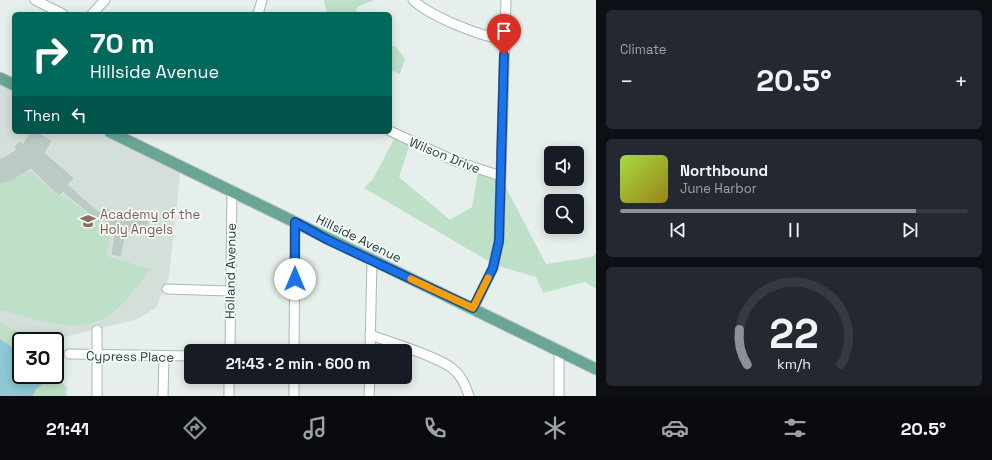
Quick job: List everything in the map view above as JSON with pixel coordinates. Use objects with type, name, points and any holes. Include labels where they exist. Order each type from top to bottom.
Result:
[{"type":"main road","points":[[0,78],[12,84]]},
{"type":"main road","name":"Hillside Avenue","points":[[114,134],[232,190],[596,369]]},
{"type":"street","points":[[35,0],[60,12]]},
{"type":"street","points":[[94,12],[105,0]]},
{"type":"street","points":[[259,12],[262,0]]},
{"type":"street","points":[[412,0],[424,9],[476,33],[505,40]]},
{"type":"street","points":[[473,308],[493,268],[497,255],[500,226],[506,0]]},
{"type":"street","name":"Wilson Drive","points":[[392,132],[455,161],[501,176]]},
{"type":"street","name":"Holland Avenue","points":[[230,344],[232,190]]},
{"type":"street","points":[[294,344],[295,222]]},
{"type":"street","points":[[370,344],[372,260]]},
{"type":"street","points":[[167,289],[230,291]]},
{"type":"street","points":[[97,330],[97,396]]},
{"type":"street","points":[[370,334],[446,364],[459,375],[469,396]]},
{"type":"street","points":[[559,396],[560,351]]},
{"type":"street","name":"Cypress Place","points":[[69,354],[97,356],[184,356]]},
{"type":"street","points":[[163,396],[164,356]]},
{"type":"street","points":[[229,384],[229,396]]},
{"type":"street","points":[[294,384],[294,396]]},
{"type":"street","points":[[369,396],[370,384]]},
{"type":"shaded area","name":"Academy of the Holy Angels","points":[[0,78],[12,84],[12,134],[114,134],[181,166],[169,276],[156,308],[135,320],[64,337],[64,332],[18,332],[0,322]]},
{"type":"green space","points":[[324,0],[374,0],[357,7],[356,12],[327,12]]},
{"type":"green space","points":[[392,46],[396,47],[405,59],[400,74],[392,71]]},
{"type":"green space","points":[[395,137],[410,144],[399,177],[450,220],[472,207],[478,172],[501,178],[546,264],[592,257],[596,254],[596,289],[585,282],[543,293],[536,277],[495,265],[364,188],[373,179]]},
{"type":"green space","points":[[30,171],[57,195],[65,197],[112,231],[106,256],[151,269],[123,303],[112,313],[100,320],[86,324],[57,324],[0,310],[0,185]]},
{"type":"green space","points":[[0,322],[18,332],[12,332],[12,384],[64,384],[67,388],[66,396],[0,396]]},
{"type":"water","points":[[0,339],[12,348],[12,384],[42,384],[36,389],[33,396],[0,396]]},
{"type":"building","points":[[30,134],[39,134],[51,141],[44,153],[73,178],[67,185],[99,213],[105,207],[123,222],[146,217],[148,224],[128,231],[125,234],[120,256],[112,254],[116,231],[113,226],[103,218],[100,222],[63,191],[59,195],[31,168],[11,180],[0,183],[0,160],[17,150],[15,147],[20,142],[23,145]]},
{"type":"slow traffic","points":[[411,279],[473,308],[488,278]]},
{"type":"place","name":"Academy of the Holy Angels","points":[[88,221]]},
{"type":"route","points":[[295,279],[295,222],[328,240],[473,308],[493,268],[499,241],[504,55]]}]
